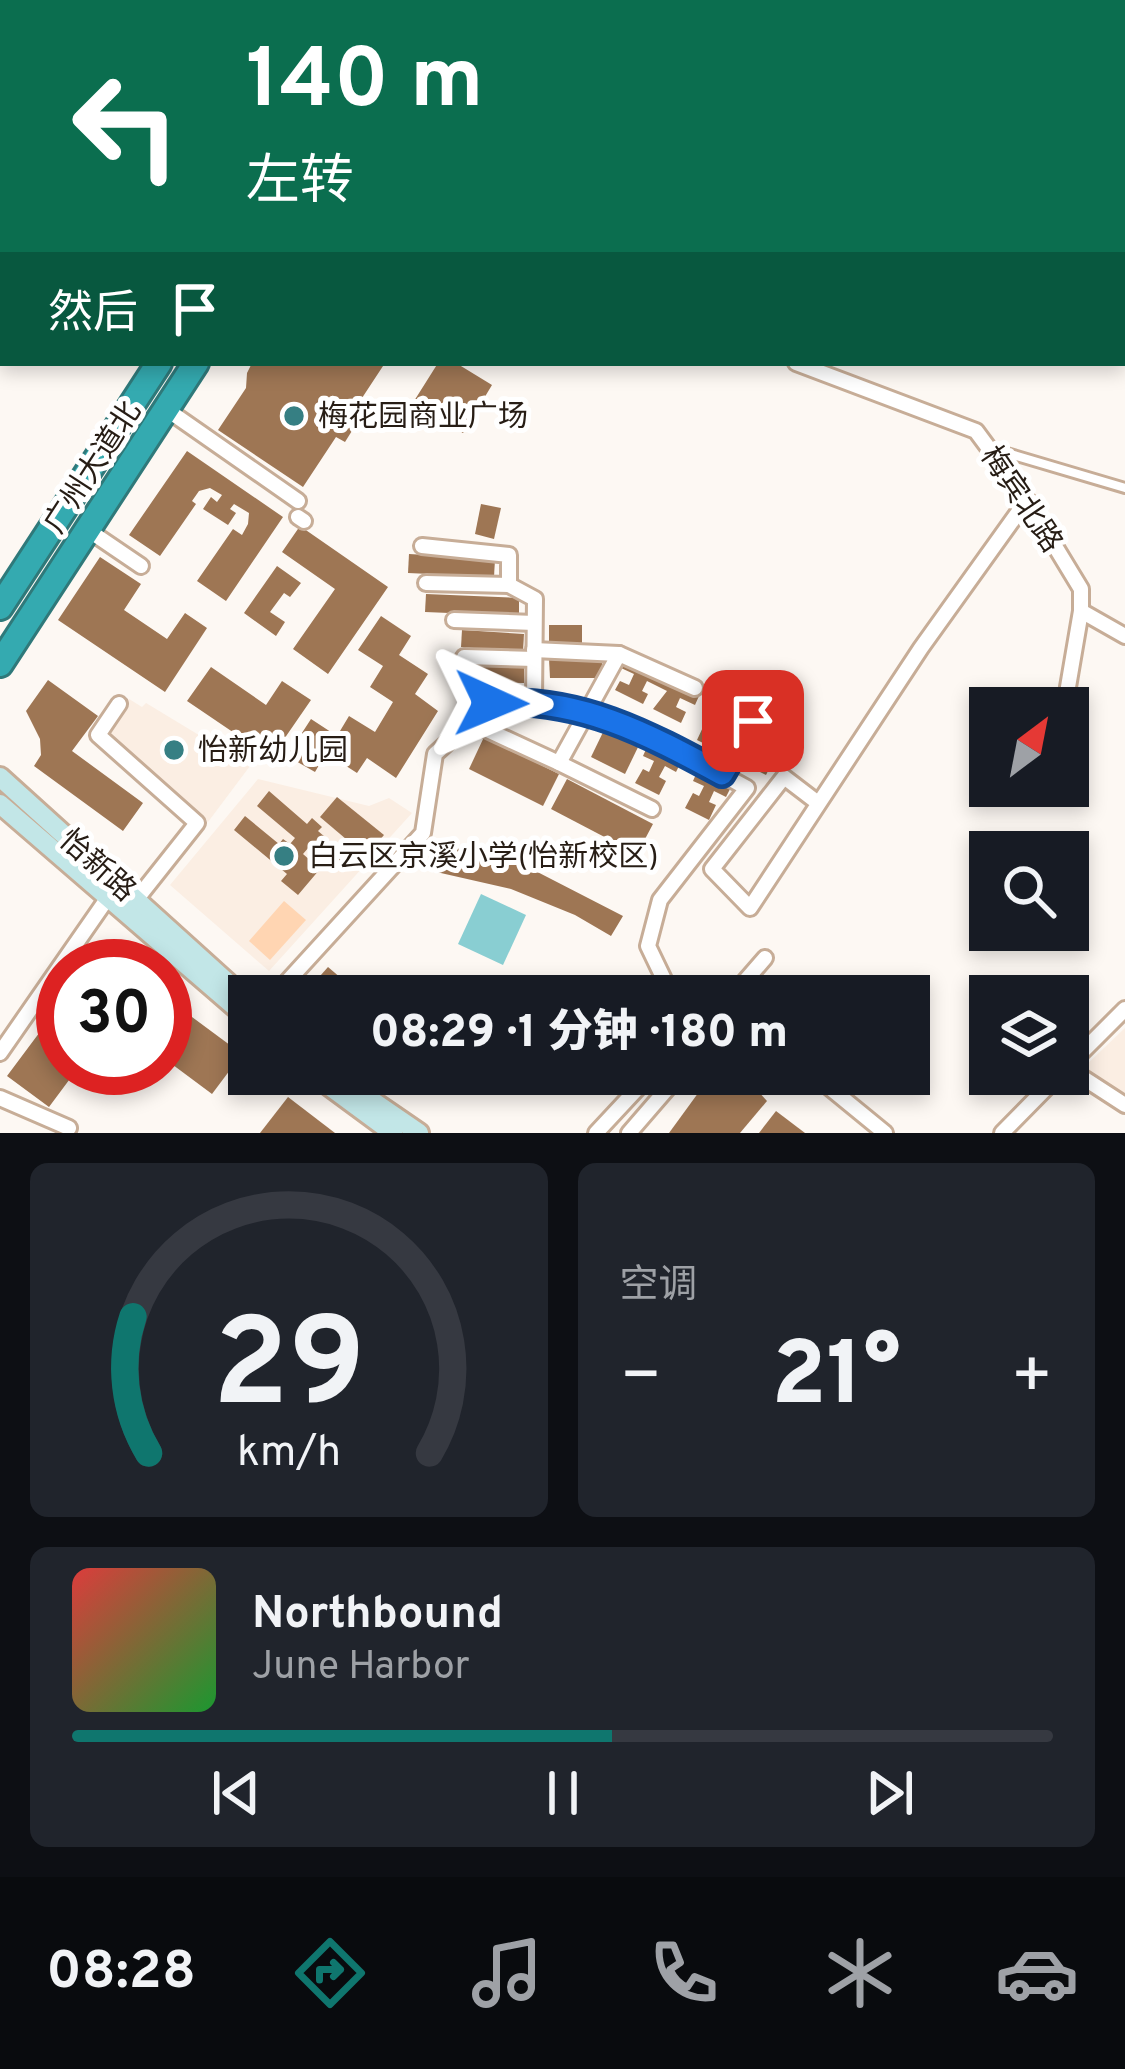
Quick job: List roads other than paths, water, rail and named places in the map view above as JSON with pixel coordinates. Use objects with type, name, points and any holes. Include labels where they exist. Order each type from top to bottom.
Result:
[{"type":"highway","name":"广州大道北","points":[[0,607],[157,366]]},
{"type":"highway","name":"广州大道北","points":[[0,664],[194,366]]},
{"type":"main road","name":"怡新路","points":[[0,777],[228,983]]},
{"type":"main road","name":"怡新路","points":[[0,804],[228,1001]]},
{"type":"main road","points":[[341,1095],[393,1133]]},
{"type":"main road","points":[[364,1095],[419,1133]]},
{"type":"street","name":"梅宾北路","points":[[804,366],[976,431],[1027,500],[1081,589],[1081,611]]},
{"type":"street","points":[[166,409],[298,500]]},
{"type":"street","points":[[818,803],[784,777],[712,869],[750,908],[921,648],[1027,500]]},
{"type":"street","points":[[88,530],[141,566]]},
{"type":"street","points":[[422,546],[509,555],[509,585]]},
{"type":"street","points":[[426,583],[509,585],[535,599],[534,699]]},
{"type":"street","points":[[1068,687],[1081,611],[1125,636]]},
{"type":"street","points":[[454,620],[534,623]]},
{"type":"street","points":[[559,763],[619,653]]},
{"type":"street","points":[[464,657],[619,653],[694,688]]},
{"type":"street","points":[[293,975],[423,833],[435,754],[470,722],[474,703],[534,699],[636,727],[747,788],[660,900],[648,946],[662,975]]},
{"type":"street","points":[[714,700],[787,738]]},
{"type":"street","points":[[118,704],[98,735],[197,823],[136,900]]},
{"type":"street","points":[[722,774],[753,721]]},
{"type":"street","points":[[470,722],[652,809]]},
{"type":"street","points":[[0,1053],[109,896]]},
{"type":"street","points":[[750,975],[765,958]]},
{"type":"street","points":[[1089,1046],[1125,1009]]},
{"type":"street","points":[[1089,1081],[1125,1105]]},
{"type":"street","points":[[596,1133],[631,1095]]},
{"type":"street","points":[[629,1133],[662,1095]]},
{"type":"street","points":[[839,1095],[885,1133]]},
{"type":"street","points":[[1002,1133],[1039,1095]]},
{"type":"street","points":[[0,1098],[69,1128]]},
{"type":"lane","points":[[989,448],[1125,488]]},
{"type":"water","points":[[481,894],[526,915],[503,965],[458,944]]},
{"type":"place","name":"梅花园商业广场","points":[[294,416]]},
{"type":"place","name":"怡新幼儿园","points":[[174,750]]},
{"type":"place","name":"白云区京溪小学(怡新校区)","points":[[284,856]]}]
